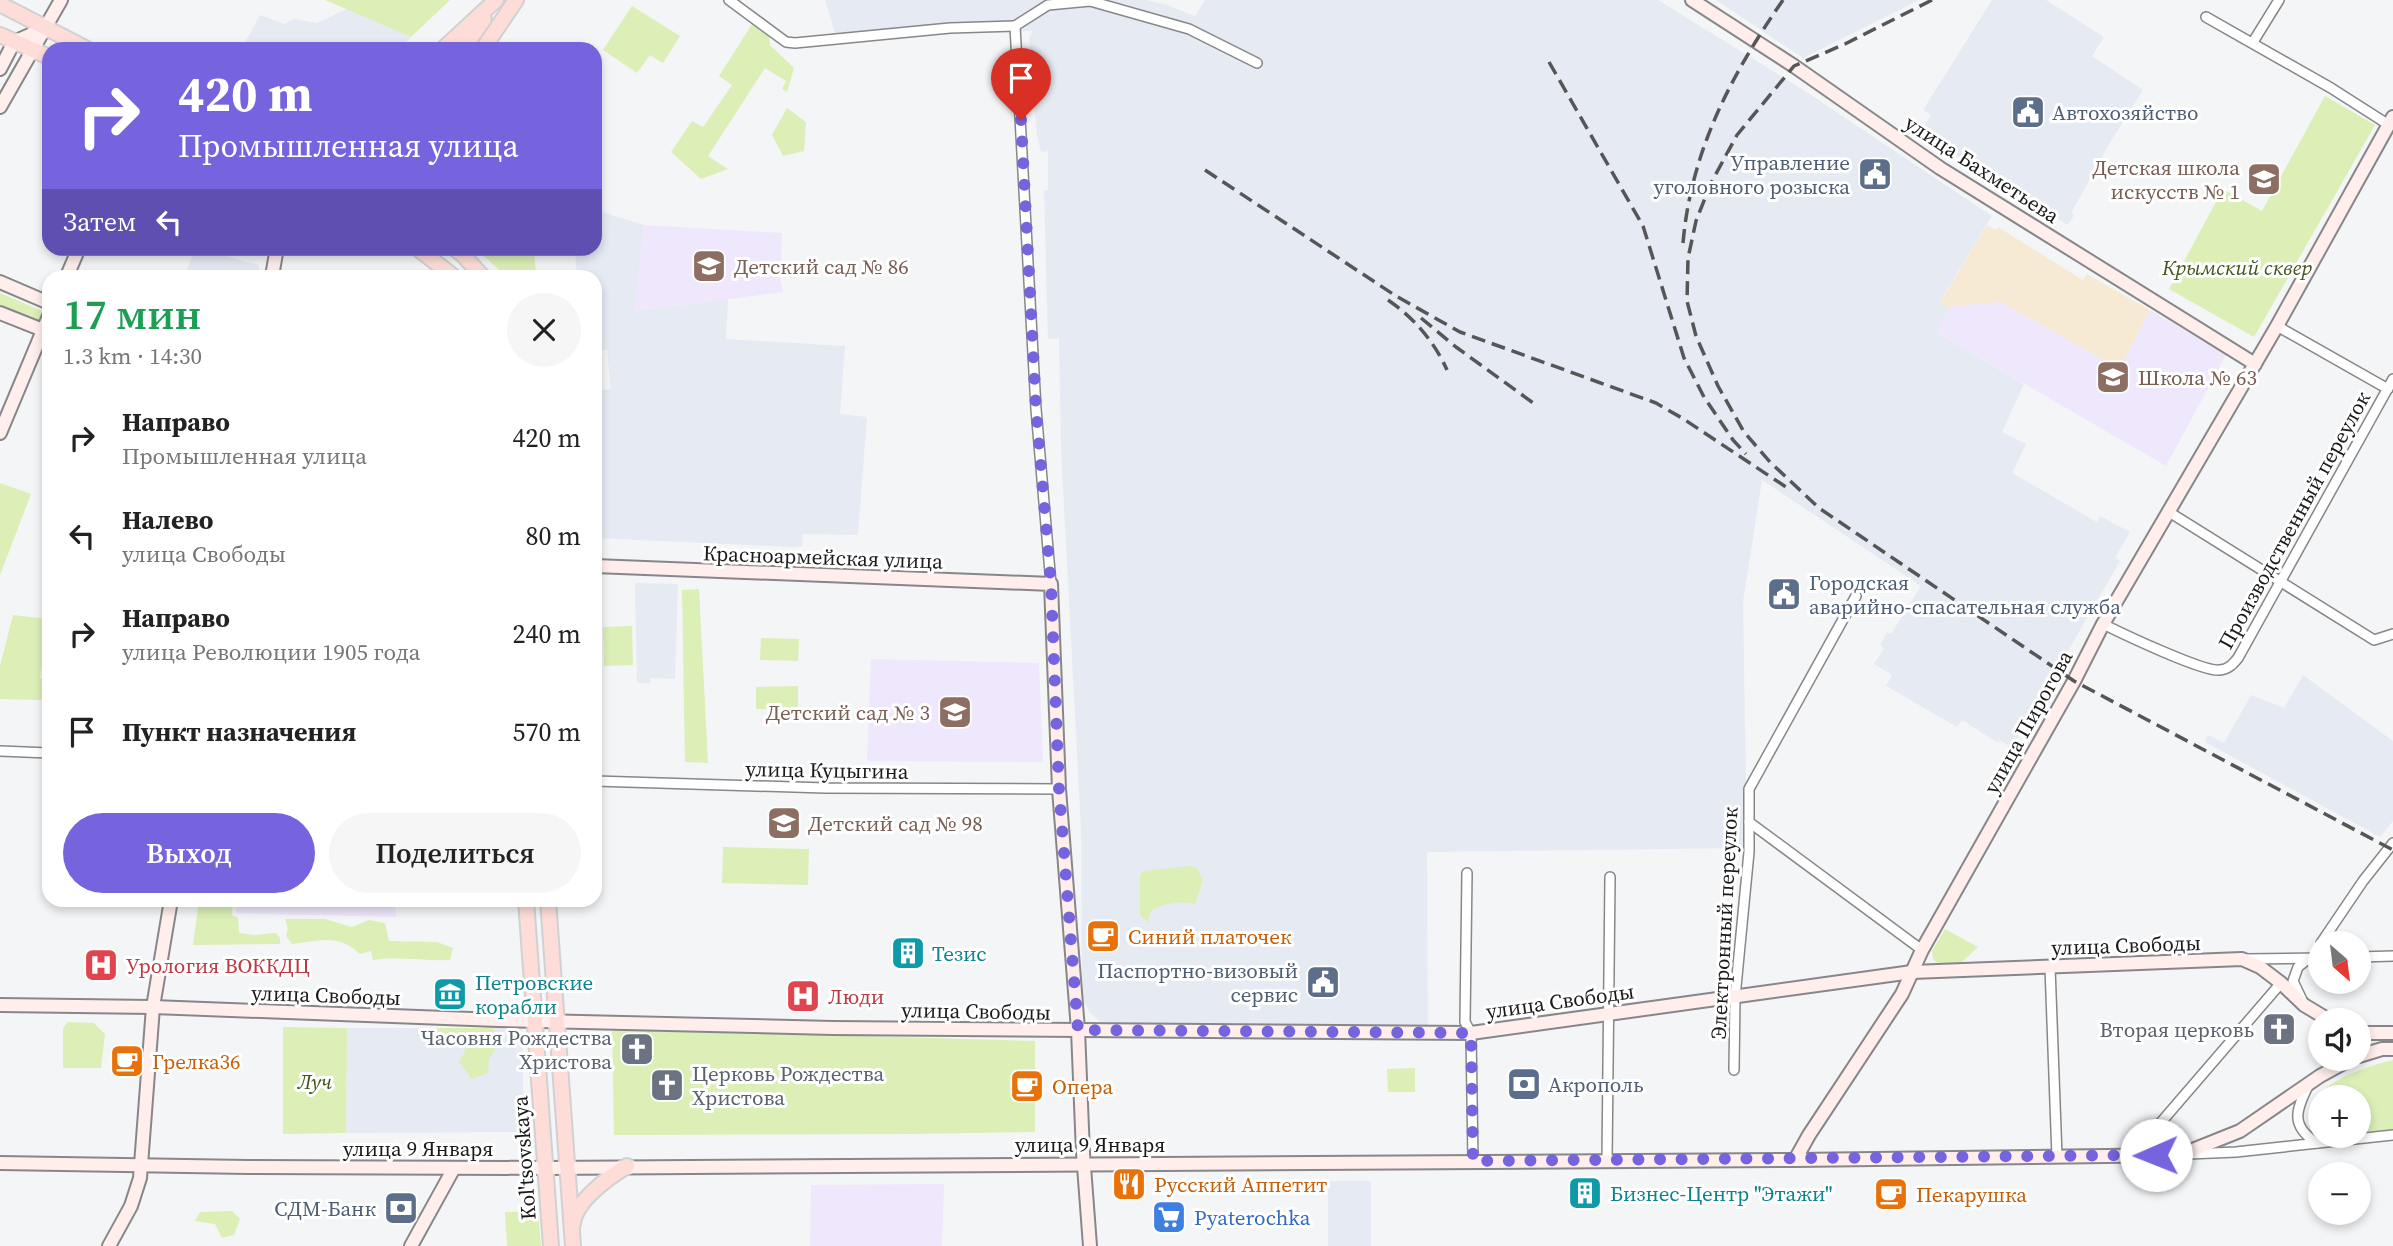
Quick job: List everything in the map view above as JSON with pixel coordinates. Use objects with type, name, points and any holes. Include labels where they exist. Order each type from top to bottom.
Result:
[{"type":"main road","points":[[451,42],[496,0]]},
{"type":"main road","points":[[468,42],[496,0]]},
{"type":"main road","points":[[488,42],[516,0]]},
{"type":"main road","points":[[0,4],[73,42]]},
{"type":"main road","points":[[0,34],[42,54]]},
{"type":"main road","points":[[427,256],[445,270]]},
{"type":"main road","points":[[465,256],[476,270]]},
{"type":"main road","name":"Kol'tsovskaya","points":[[526,907],[551,1246]]},
{"type":"main road","points":[[548,907],[573,1241]]},
{"type":"main road","points":[[573,1241],[574,1218],[585,1201],[606,1180],[627,1166]]},
{"type":"street","points":[[0,107],[61,0]]},
{"type":"street","points":[[729,0],[786,41],[796,43],[1015,26],[1048,5],[1090,1],[1189,29],[1257,62]]},
{"type":"street","name":"улица Бахметьева","points":[[1692,0],[1794,66],[1940,168],[2255,364]]},
{"type":"street","points":[[2253,42],[2279,0]]},
{"type":"street","points":[[2206,16],[2391,121]]},
{"type":"street","points":[[1015,26],[1036,409],[1051,584],[1059,789],[1078,1030],[1090,1246]]},
{"type":"street","points":[[0,69],[14,41],[45,28]]},
{"type":"street","name":"улица Пирогова","points":[[1796,1160],[1809,1135],[1902,995],[1922,950],[2074,681],[2103,624],[2277,326],[2391,121]]},
{"type":"street","points":[[0,282],[42,300]]},
{"type":"street","points":[[0,313],[42,329]]},
{"type":"street","points":[[2277,326],[2388,389]]},
{"type":"street","points":[[0,433],[42,340]]},
{"type":"street","name":"Производственный переулок","points":[[2103,624],[2146,645],[2218,671],[2230,667],[2238,658],[2393,379]]},
{"type":"street","points":[[2168,512],[2374,640],[2393,634]]},
{"type":"street","name":"Красноармейская улица","points":[[602,566],[1051,584]]},
{"type":"street","name":"Электронный переулок","points":[[1734,1070],[1735,997],[1749,852],[1749,789],[1856,596]]},
{"type":"street","points":[[0,751],[42,752]]},
{"type":"street","name":"улица Куцыгина","points":[[602,781],[811,788],[1059,789]]},
{"type":"street","points":[[1749,822],[1922,950]]},
{"type":"street","points":[[2329,931],[2393,843]]},
{"type":"street","points":[[1467,873],[1465,1022],[1471,1033],[1473,1161]]},
{"type":"street","points":[[1607,1161],[1609,877]]},
{"type":"street","points":[[109,1246],[131,1206],[142,1165],[153,1007],[169,907]]},
{"type":"street","points":[[2371,957],[2393,956]]},
{"type":"street","name":"улица Свободы","points":[[0,1005],[153,1007],[534,1021],[1471,1033],[1913,972],[2308,958]]},
{"type":"street","points":[[2242,959],[2260,967],[2309,1008]]},
{"type":"street","points":[[2304,1005],[2293,981],[2298,967],[2308,960]]},
{"type":"street","points":[[2050,967],[2057,1157]]},
{"type":"street","points":[[2132,1156],[2281,983]]},
{"type":"street","points":[[2371,1033],[2393,1033]]},
{"type":"street","points":[[2371,1052],[2393,1049]]},
{"type":"street","name":"улица 9 Января","points":[[2309,1085],[2327,1071]]},
{"type":"street","points":[[2308,1086],[2299,1102],[2297,1117],[2303,1132],[2308,1136]]},
{"type":"street","name":"улица 9 Января","points":[[2180,1154],[2240,1131],[2308,1086]]},
{"type":"street","name":"улица 9 Января","points":[[2371,1137],[2393,1135]]},
{"type":"street","name":"улица 9 Января","points":[[0,1163],[545,1168],[1796,1160],[2132,1156],[2236,1152],[2308,1144]]},
{"type":"street","points":[[411,1246],[454,1168]]},
{"type":"shaded area","points":[[825,0],[1146,0],[1195,16],[1205,0],[1658,0],[1802,89],[1992,216],[1940,301],[1949,309],[1937,333],[2024,384],[2002,432],[2026,444],[2012,473],[2097,522],[2100,516],[2130,532],[2115,558],[2120,561],[2012,748],[2000,740],[1998,743],[1962,720],[1957,727],[1886,686],[1892,675],[1874,664],[1884,648],[1880,645],[1887,632],[1891,634],[1921,586],[1762,480],[1743,602],[1747,848],[1427,852],[1428,1031],[1105,1025],[1090,1013],[1082,999],[1081,829],[1061,449],[1059,338],[1048,339],[1044,190],[1048,190],[1048,151],[1041,152],[1037,135],[1029,38],[1033,31],[835,33]]},
{"type":"shaded area","points":[[1716,0],[1919,0],[1803,58]]},
{"type":"shaded area","name":"Автохозяйство","points":[[1992,0],[2046,0],[2104,37],[2092,56],[2143,90],[2071,213],[2074,215],[2068,225],[1920,133],[1931,115],[1923,110]]},
{"type":"shaded area","points":[[347,9],[411,37],[406,42],[245,42],[260,15],[285,24],[294,19],[317,23]]},
{"type":"shaded area","points":[[602,212],[644,225],[635,311],[728,299],[726,339],[845,346],[840,414],[867,417],[858,535],[803,534],[802,546],[793,547],[602,538],[602,390],[611,389],[607,350],[602,350],[602,270],[577,270],[576,256],[602,256]]},
{"type":"shaded area","name":"Детский сад № 86","points":[[644,225],[782,233],[781,262],[778,269],[783,292],[634,311]]},
{"type":"shaded area","points":[[1987,225],[1996,230],[1998,227],[2083,280],[2087,274],[2150,310],[2119,369],[2001,302],[1951,306],[1949,309],[1940,302]]},
{"type":"shaded area","points":[[193,256],[226,256],[259,265],[259,270],[187,270]]},
{"type":"shaded area","name":"Школа № 63","points":[[2001,302],[2119,369],[2150,310],[2226,355],[2166,466],[1937,333],[1951,306]]},
{"type":"shaded area","points":[[635,583],[678,584],[675,679],[650,678],[650,683],[637,683]]},
{"type":"shaded area","name":"Детский сад № 3","points":[[871,659],[1039,663],[1043,762],[867,761]]},
{"type":"shaded area","points":[[2303,675],[2393,741],[2393,821],[2380,837],[2205,742],[2208,735],[2224,743],[2251,695],[2284,708]]},
{"type":"shaded area","points":[[236,907],[395,907],[396,917],[236,913]]},
{"type":"shaded area","points":[[347,1028],[522,1028],[524,1132],[346,1133]]},
{"type":"shaded area","points":[[1328,1181],[1371,1181],[1371,1246],[1328,1246]]},
{"type":"shaded area","points":[[944,1184],[942,1246],[810,1246],[811,1185]]},
{"type":"green space","points":[[325,0],[450,0],[411,37]]},
{"type":"green space","points":[[632,6],[680,36],[663,63],[650,55],[637,73],[603,50]]},
{"type":"green space","points":[[754,21],[769,33],[770,45],[794,68],[787,92],[782,89],[786,81],[765,68],[708,156],[728,169],[701,179],[671,152],[692,121],[703,127],[732,85],[719,76]]},
{"type":"green space","name":"Крымский сквер","points":[[2325,96],[2375,125],[2254,337],[2169,289],[2223,189],[2262,211]]},
{"type":"green space","points":[[787,108],[806,122],[804,151],[783,156],[772,135]]},
{"type":"green space","points":[[484,256],[535,256],[536,270],[499,270]]},
{"type":"green space","points":[[0,293],[40,310],[42,318],[35,324],[0,310]]},
{"type":"green space","points":[[0,483],[31,494],[0,575]]},
{"type":"green space","points":[[699,589],[708,763],[685,762],[682,590]]},
{"type":"green space","points":[[13,615],[42,618],[42,699],[0,699],[0,666]]},
{"type":"green space","points":[[632,626],[633,665],[604,666],[603,627]]},
{"type":"green space","points":[[761,638],[799,639],[798,661],[760,660]]},
{"type":"green space","points":[[798,686],[798,709],[756,709],[756,687]]},
{"type":"green space","points":[[723,847],[809,849],[808,885],[722,883]]},
{"type":"green space","points":[[1190,866],[1197,868],[1203,880],[1195,904],[1167,904],[1151,911],[1148,922],[1140,915],[1140,876],[1143,871]]},
{"type":"green space","points":[[198,907],[233,907],[232,915],[238,918],[239,933],[276,933],[280,938],[280,944],[193,945]]},
{"type":"green space","points":[[285,919],[325,919],[352,927],[369,920],[385,923],[389,941],[437,942],[453,948],[450,960],[373,960],[371,951],[360,954],[352,947],[336,941],[319,940],[292,944],[286,936],[288,929]]},
{"type":"green space","points":[[1945,929],[1978,947],[1961,963],[1939,964],[1933,959],[1932,951]]},
{"type":"green space","points":[[68,1022],[94,1023],[105,1034],[101,1068],[63,1068],[63,1028]]},
{"type":"green space","name":"Луч","points":[[283,1027],[347,1028],[346,1133],[283,1134]]},
{"type":"green space","points":[[427,1028],[493,1028],[495,1051],[489,1058],[488,1073],[472,1079],[459,1062],[466,1050],[454,1040],[427,1039]]},
{"type":"green space","points":[[612,1029],[1035,1041],[1035,1132],[614,1135]]},
{"type":"green space","points":[[2393,1060],[2393,1130],[2371,1131],[2371,1085],[2331,1085],[2356,1071],[2371,1071],[2371,1067]]},
{"type":"green space","points":[[1415,1068],[1415,1092],[1388,1092],[1387,1069]]},
{"type":"green space","points":[[232,1211],[240,1219],[234,1235],[222,1238],[215,1224],[195,1221],[200,1212]]},
{"type":"green space","points":[[538,1211],[541,1246],[507,1246],[505,1212]]},
{"type":"railway","points":[[1683,243],[1687,209],[1695,177],[1716,115],[1747,57],[1783,0]]},
{"type":"railway","points":[[1932,0],[1845,44],[1794,66],[1737,135],[1711,183],[1696,221],[1688,258],[1687,301],[1696,336],[1718,386],[1744,432],[1770,462],[1819,508],[2074,681],[2393,850]]},
{"type":"railway","points":[[1549,62],[1643,226],[1684,358],[1704,397],[1733,440],[1746,454]]},
{"type":"railway","points":[[1205,170],[1396,296],[1460,332],[1656,403],[1786,487]]},
{"type":"railway","points":[[1388,300],[1422,331],[1447,370]]},
{"type":"railway","points":[[1421,318],[1536,405]]},
{"type":"place","name":"Автохозяйство","points":[[2028,112]]},
{"type":"place","name":"Управление уголовного розыска","points":[[1875,174]]},
{"type":"place","name":"Детская школа искусств № 1","points":[[2264,179]]},
{"type":"place","name":"Детский сад № 86","points":[[709,266]]},
{"type":"place","name":"Школа № 63","points":[[2113,377]]},
{"type":"place","name":"Городская аварийно-спасательная служба","points":[[1784,594]]},
{"type":"place","name":"Детский сад № 3","points":[[955,712]]},
{"type":"place","name":"Детский сад № 98","points":[[784,823]]},
{"type":"place","name":"Синий платочек","points":[[1103,936]]},
{"type":"place","name":"Тезис","points":[[908,953]]},
{"type":"place","name":"Урология ВОККДЦ","points":[[101,965]]},
{"type":"place","name":"Паспортно-визовый сервис","points":[[1323,982]]},
{"type":"place","name":"Петровские корабли","points":[[450,994]]},
{"type":"place","name":"Люди","points":[[803,996]]},
{"type":"place","name":"Вторая церковь","points":[[2279,1029]]},
{"type":"place","name":"Часовня Рождества Христова","points":[[637,1049]]},
{"type":"place","name":"Грелка36","points":[[127,1061]]},
{"type":"place","name":"Акрополь","points":[[1524,1084]]},
{"type":"place","name":"Церковь Рождества Христова","points":[[667,1085]]},
{"type":"place","name":"Опера","points":[[1027,1086]]},
{"type":"place","name":"Русский Аппетит","points":[[1129,1184]]},
{"type":"place","name":"Бизнес-Центр \"Этажи\"","points":[[1585,1193]]},
{"type":"place","name":"Пекарушка","points":[[1891,1194]]},
{"type":"place","name":"СДМ-Банк","points":[[401,1208]]},
{"type":"place","name":"Pyaterochka","points":[[1169,1217]]},
{"type":"route","points":[[1021,120],[1036,409],[1051,584],[1059,789],[1078,1030],[1471,1033],[1473,1161],[2156,1155]]}]
